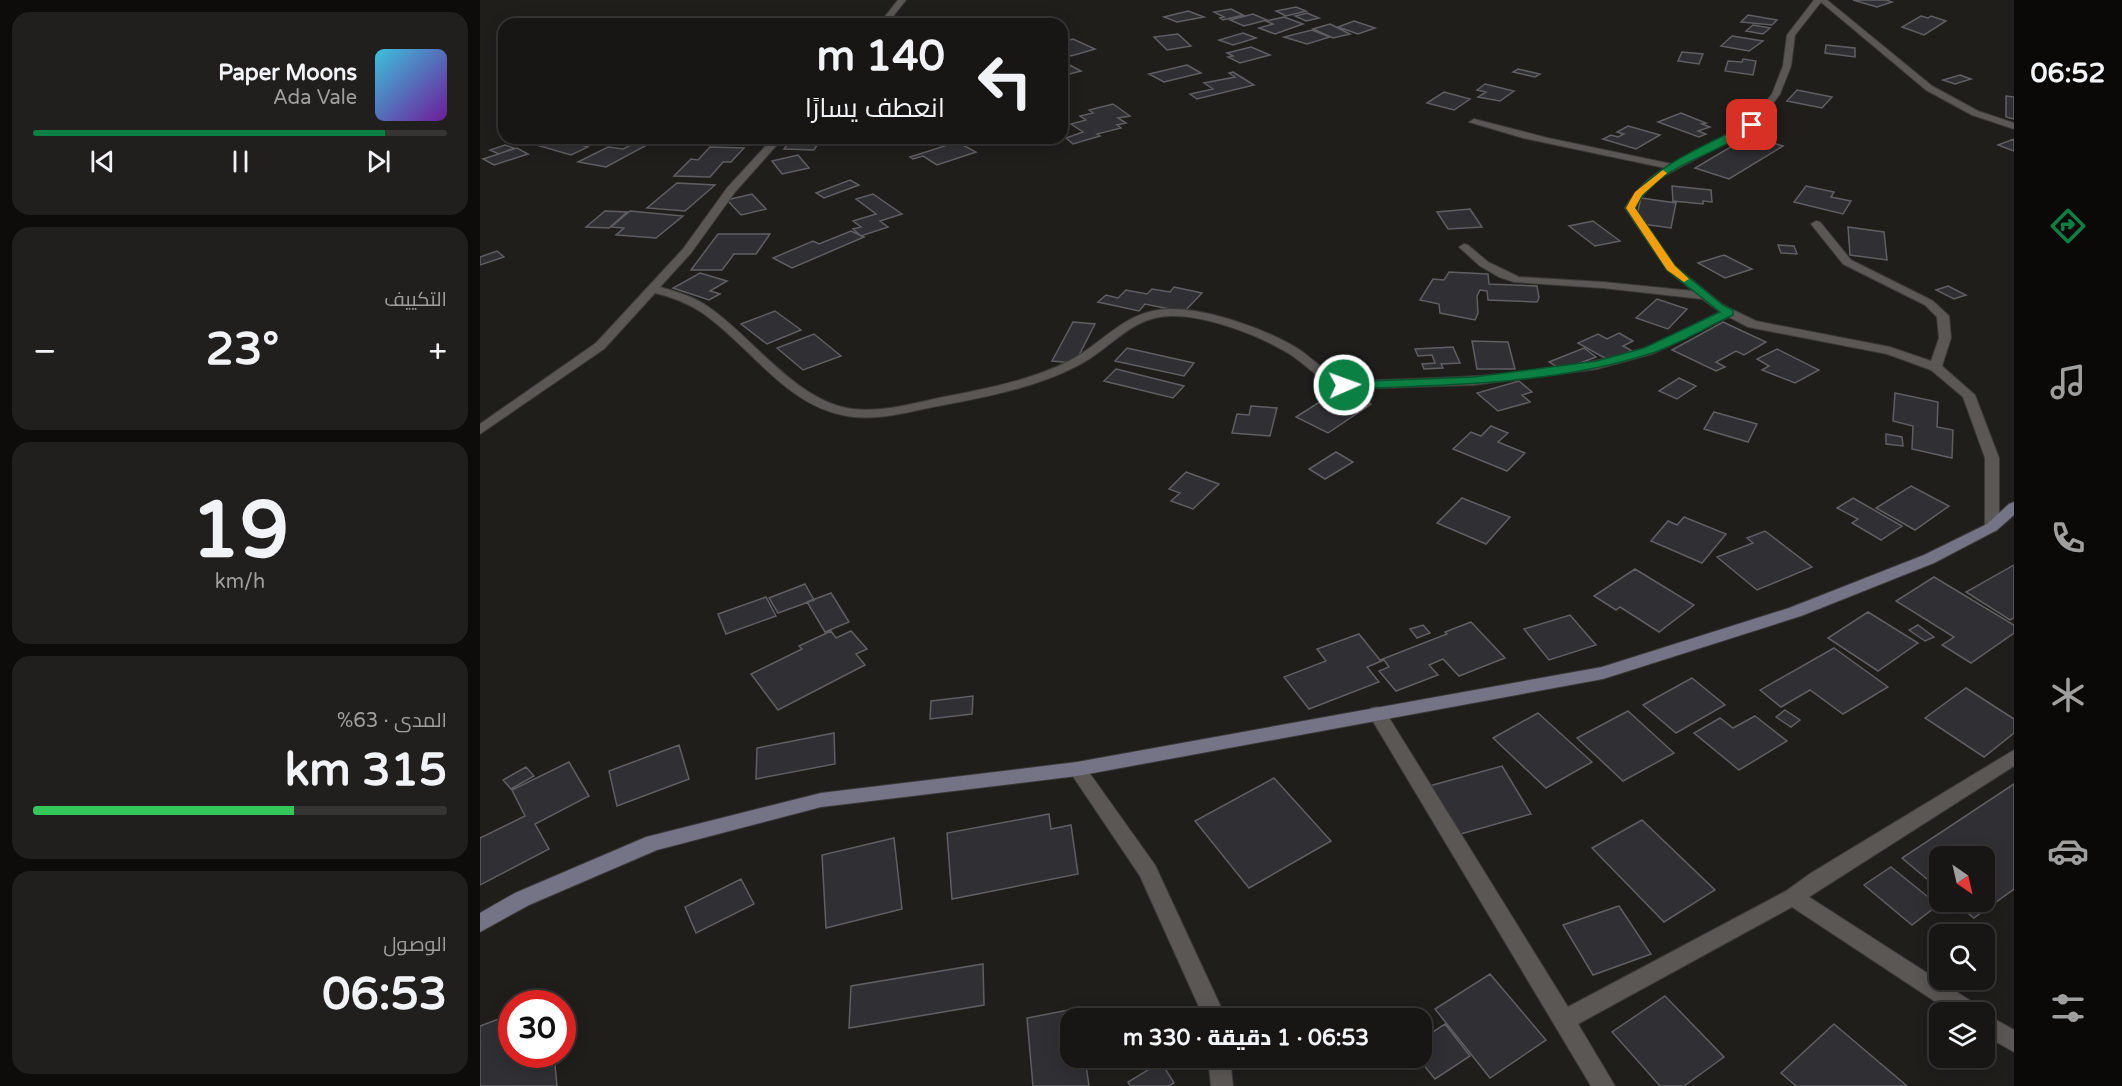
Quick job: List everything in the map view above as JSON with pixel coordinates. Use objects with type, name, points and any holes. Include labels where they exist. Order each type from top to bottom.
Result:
[{"type":"main road","points":[[480,923],[522,899],[653,843],[821,801],[1077,769],[1603,673],[1795,612],[1929,559],[1992,527],[2014,507]]},
{"type":"street","points":[[888,18],[902,0]]},
{"type":"street","points":[[1818,0],[1791,35],[1787,66],[1776,94],[1752,125],[1657,176],[1638,194],[1630,208],[1671,268],[1729,312],[1752,324],[1890,351],[1935,367],[1969,394],[1992,458],[1992,527]]},
{"type":"street","points":[[1823,0],[1929,88],[1975,113],[2014,126]]},
{"type":"street","points":[[1474,122],[1532,139],[1673,167]]},
{"type":"street","points":[[480,430],[600,346],[687,251],[731,190],[773,144]]},
{"type":"street","points":[[1816,224],[1847,262],[1929,303],[1943,316],[1945,338],[1935,367]]},
{"type":"street","points":[[1464,247],[1484,264],[1503,275],[1518,280],[1603,285],[1705,296]]},
{"type":"street","points":[[653,289],[669,290],[683,296],[710,314],[785,379],[820,404],[845,412],[885,413],[992,392],[1070,365],[1092,353],[1126,323],[1144,315],[1173,312],[1209,318],[1295,353],[1330,381],[1344,385],[1473,381],[1598,365],[1648,351],[1729,312]]},
{"type":"street","points":[[1377,713],[1604,1086]]},
{"type":"street","points":[[1563,1021],[1793,897],[1818,879],[2014,758]]},
{"type":"street","points":[[1077,769],[1148,871],[1210,1008]]},
{"type":"street","points":[[1793,897],[1954,1002]]},
{"type":"street","points":[[1995,1030],[2014,1042]]},
{"type":"street","points":[[1220,1068],[1222,1086]]},
{"type":"building","points":[[1853,0],[1886,0],[1892,2],[1877,7]]},
{"type":"building","points":[[1296,7],[1306,11],[1286,16],[1276,11]]},
{"type":"building","points":[[1231,9],[1243,15],[1223,20],[1220,18],[1224,17],[1214,12]]},
{"type":"building","points":[[1188,11],[1204,17],[1177,22],[1164,17]]},
{"type":"building","points":[[1307,13],[1319,18],[1306,21],[1295,16]]},
{"type":"building","points":[[1253,14],[1267,20],[1244,26],[1230,20]]},
{"type":"building","points":[[1748,15],[1777,20],[1772,25],[1741,22]]},
{"type":"building","points":[[1921,16],[1928,18],[1931,16],[1946,21],[1924,35],[1902,27]]},
{"type":"building","points":[[1284,17],[1303,24],[1275,34],[1259,28],[1273,24],[1266,21]]},
{"type":"building","points":[[1354,21],[1375,28],[1358,34],[1338,27]]},
{"type":"building","points":[[1330,24],[1350,34],[1333,38],[1313,29]]},
{"type":"building","points":[[1753,25],[1770,28],[1763,34],[1746,31]]},
{"type":"building","points":[[1312,30],[1330,37],[1307,44],[1284,37]]},
{"type":"building","points":[[1243,33],[1256,38],[1233,45],[1219,40]]},
{"type":"building","points":[[1178,34],[1191,46],[1167,50],[1154,37]]},
{"type":"building","points":[[1732,36],[1763,41],[1749,51],[1721,46]]},
{"type":"building","points":[[1073,39],[1095,49],[1071,56],[1068,55],[1068,40]]},
{"type":"building","points":[[1826,45],[1855,48],[1855,57],[1825,53]]},
{"type":"building","points":[[1251,47],[1270,55],[1240,63],[1228,57],[1233,56],[1227,53]]},
{"type":"building","points":[[1682,52],[1703,54],[1699,64],[1678,61]]},
{"type":"building","points":[[1743,59],[1756,61],[1753,75],[1725,71],[1728,61],[1742,62]]},
{"type":"building","points":[[1068,64],[1081,71],[1068,74]]},
{"type":"building","points":[[1187,65],[1201,73],[1164,82],[1149,74]]},
{"type":"building","points":[[1518,69],[1540,74],[1535,77],[1513,72]]},
{"type":"building","points":[[1233,72],[1254,85],[1197,99],[1190,94],[1213,89],[1204,83],[1235,77],[1229,73]]},
{"type":"building","points":[[1960,75],[1971,79],[1955,84],[1943,80]]},
{"type":"building","points":[[1485,84],[1514,91],[1500,101],[1478,97],[1486,92],[1477,90]]},
{"type":"building","points":[[1797,90],[1832,97],[1822,108],[1787,101]]},
{"type":"building","points":[[1444,92],[1470,99],[1454,110],[1427,103]]},
{"type":"building","points":[[2006,96],[2014,97],[2014,119],[2006,117]]},
{"type":"building","points":[[1113,104],[1130,116],[1118,118],[1126,123],[1117,125],[1121,128],[1097,134],[1100,136],[1073,144],[1068,137],[1083,132],[1071,124],[1086,120],[1080,116],[1093,113],[1089,110]]},
{"type":"building","points":[[1681,113],[1706,123],[1702,124],[1710,127],[1698,131],[1706,134],[1699,137],[1658,122]]},
{"type":"building","points":[[1628,126],[1660,135],[1636,149],[1603,139],[1611,135],[1618,137],[1624,134],[1617,132]]},
{"type":"building","points":[[1749,136],[1783,146],[1729,179],[1695,168]]},
{"type":"building","points":[[2014,139],[2014,151],[1998,145]]},
{"type":"building","points":[[533,144],[577,144],[588,147],[571,155]]},
{"type":"building","points":[[633,144],[647,145],[606,167],[578,162],[608,147],[623,149]]},
{"type":"building","points":[[788,144],[818,144],[814,150],[784,149]]},
{"type":"building","points":[[951,144],[961,144],[976,152],[937,165],[923,156],[913,159],[910,157]]},
{"type":"building","points":[[505,145],[514,148],[499,154],[490,150]]},
{"type":"building","points":[[710,147],[744,148],[731,162],[723,162],[710,177],[674,176],[691,159],[698,160]]},
{"type":"building","points":[[517,148],[528,154],[494,165],[483,159]]},
{"type":"building","points":[[798,155],[809,168],[782,174],[772,161]]},
{"type":"building","points":[[850,180],[859,185],[824,198],[816,193]]},
{"type":"building","points":[[677,183],[715,185],[685,211],[647,208]]},
{"type":"building","points":[[1672,186],[1711,190],[1712,202],[1703,201],[1703,204],[1673,201]]},
{"type":"building","points":[[1806,186],[1834,192],[1831,197],[1851,201],[1843,214],[1794,202]]},
{"type":"building","points":[[752,194],[766,209],[741,215],[727,200]]},
{"type":"building","points":[[873,194],[902,214],[880,221],[888,227],[861,236],[853,229],[861,227],[853,221],[876,214],[856,199]]},
{"type":"building","points":[[1641,198],[1676,203],[1671,228],[1635,223]]},
{"type":"building","points":[[1470,209],[1482,227],[1448,229],[1437,212]]},
{"type":"building","points":[[605,211],[627,212],[609,228],[586,227]]},
{"type":"building","points":[[630,211],[683,216],[656,238],[616,235],[624,228],[611,227]]},
{"type":"building","points":[[1593,221],[1620,241],[1595,246],[1569,226]]},
{"type":"building","points":[[1848,227],[1884,232],[1887,260],[1850,255]]},
{"type":"building","points":[[851,231],[864,237],[792,268],[773,258],[813,241],[819,244]]},
{"type":"building","points":[[718,234],[770,234],[756,254],[734,254],[722,270],[691,270]]},
{"type":"building","points":[[1778,245],[1794,246],[1797,254],[1781,253]]},
{"type":"building","points":[[497,251],[504,257],[480,265],[480,257]]},
{"type":"building","points":[[1724,255],[1752,269],[1725,278],[1698,263]]},
{"type":"building","points":[[1449,272],[1488,274],[1489,284],[1537,286],[1539,298],[1537,302],[1488,300],[1487,291],[1480,290],[1477,296],[1478,313],[1475,320],[1440,313],[1439,304],[1420,300],[1433,279],[1444,280]]},
{"type":"building","points":[[700,273],[727,281],[710,291],[720,294],[709,300],[673,288]]},
{"type":"building","points":[[1948,286],[1966,295],[1954,299],[1936,290]]},
{"type":"building","points":[[1174,287],[1202,293],[1184,312],[1145,304],[1139,311],[1098,302],[1106,295],[1118,298],[1126,290],[1147,294],[1152,289],[1170,292]]},
{"type":"building","points":[[1657,299],[1687,309],[1668,329],[1636,318]]},
{"type":"building","points":[[775,311],[801,330],[767,344],[741,324]]},
{"type":"building","points":[[1073,322],[1095,324],[1075,363],[1052,361]]},
{"type":"building","points":[[1723,322],[1766,342],[1744,355],[1736,351],[1716,362],[1725,367],[1716,371],[1672,350]]},
{"type":"building","points":[[1619,333],[1633,341],[1623,346],[1632,351],[1610,361],[1578,343],[1598,334],[1607,339]]},
{"type":"building","points":[[814,334],[841,356],[803,370],[777,348]]},
{"type":"building","points":[[1472,341],[1508,342],[1515,369],[1477,369]]},
{"type":"building","points":[[1453,347],[1460,363],[1441,364],[1443,368],[1424,369],[1422,364],[1435,363],[1432,355],[1418,356],[1415,349]]},
{"type":"building","points":[[1127,348],[1194,363],[1184,376],[1115,361]]},
{"type":"building","points":[[1584,348],[1596,357],[1562,370],[1549,362]]},
{"type":"building","points":[[1777,349],[1819,370],[1795,383],[1762,370],[1769,366],[1757,359]]},
{"type":"building","points":[[1116,369],[1184,386],[1173,398],[1104,381]]},
{"type":"building","points":[[1679,378],[1696,386],[1677,399],[1659,391]]},
{"type":"building","points":[[1519,381],[1532,392],[1522,395],[1530,402],[1498,411],[1477,393]]},
{"type":"building","points":[[1340,389],[1371,404],[1328,433],[1296,417]]},
{"type":"building","points":[[1895,393],[1938,402],[1937,427],[1953,430],[1952,458],[1912,449],[1913,426],[1893,421]]},
{"type":"building","points":[[1251,406],[1277,408],[1270,436],[1232,433],[1237,414],[1249,415]]},
{"type":"building","points":[[1714,412],[1757,424],[1748,442],[1704,429]]},
{"type":"building","points":[[1491,426],[1508,433],[1498,442],[1525,453],[1507,471],[1453,449],[1471,432],[1481,436]]},
{"type":"building","points":[[1886,434],[1902,437],[1903,446],[1886,444]]},
{"type":"building","points":[[1336,452],[1353,462],[1325,479],[1309,469]]},
{"type":"building","points":[[1186,472],[1219,484],[1193,509],[1171,501],[1180,493],[1169,489]]},
{"type":"building","points":[[1911,486],[1949,506],[1915,530],[1876,508]]},
{"type":"building","points":[[1462,498],[1510,517],[1486,544],[1437,523]]},
{"type":"building","points":[[1853,498],[1902,526],[1881,540],[1852,523],[1858,519],[1837,508]]},
{"type":"building","points":[[1684,517],[1726,534],[1702,563],[1651,541],[1668,521],[1677,525]]},
{"type":"building","points":[[1765,531],[1812,567],[1757,590],[1717,557],[1753,543],[1747,538]]},
{"type":"building","points":[[2014,565],[2014,618],[2010,620],[1966,592]]},
{"type":"building","points":[[1635,569],[1694,605],[1659,632],[1620,607],[1616,610],[1594,596]]},
{"type":"building","points":[[1934,577],[2014,625],[2014,633],[1971,663],[1942,645],[1954,637],[1896,601]]},
{"type":"building","points":[[805,584],[814,600],[778,613],[769,598]]},
{"type":"building","points":[[831,593],[849,622],[825,632],[807,602]]},
{"type":"building","points":[[766,597],[776,616],[726,634],[718,614]]},
{"type":"building","points":[[1868,612],[1918,643],[1878,671],[1828,638]]},
{"type":"building","points":[[1570,615],[1596,645],[1549,660],[1524,629]]},
{"type":"building","points":[[1471,622],[1505,658],[1459,676],[1443,659],[1429,665],[1438,675],[1396,691],[1379,671],[1389,667],[1384,660],[1367,667],[1379,682],[1309,709],[1284,677],[1326,661],[1317,649],[1359,634],[1380,660],[1447,634],[1445,632]]},
{"type":"building","points":[[1423,625],[1430,633],[1417,638],[1410,629]]},
{"type":"building","points":[[1918,625],[1934,637],[1925,641],[1909,630]]},
{"type":"building","points":[[831,631],[836,638],[851,631],[867,649],[856,654],[865,665],[778,710],[751,674],[802,649],[799,646]]},
{"type":"building","points":[[1834,648],[1888,687],[1843,714],[1810,690],[1781,707],[1760,690]]},
{"type":"building","points":[[1692,678],[1725,705],[1676,733],[1643,705]]},
{"type":"building","points":[[1966,688],[2014,719],[2014,733],[1984,757],[1925,718]]},
{"type":"building","points":[[973,696],[972,714],[930,719],[931,701]]},
{"type":"building","points":[[1785,710],[1800,720],[1791,727],[1776,717]]},
{"type":"building","points":[[1628,711],[1674,753],[1623,781],[1577,738]]},
{"type":"building","points":[[1538,713],[1592,762],[1546,788],[1493,738]]},
{"type":"building","points":[[1755,716],[1787,741],[1739,770],[1694,733],[1720,718],[1733,728]]},
{"type":"building","points":[[834,733],[835,764],[756,779],[757,748]]},
{"type":"building","points":[[679,745],[689,779],[617,806],[609,771]]},
{"type":"building","points":[[569,762],[589,796],[535,824],[549,849],[480,885],[480,838],[525,816],[512,790]]},
{"type":"building","points":[[1502,766],[1531,814],[1457,835],[1429,786]]},
{"type":"building","points":[[526,767],[534,776],[511,789],[503,780]]},
{"type":"building","points":[[1274,778],[1331,841],[1249,888],[1195,821]]},
{"type":"building","points":[[2014,784],[2014,889],[1995,903],[1995,846],[1929,846],[1929,881],[1902,858]]},
{"type":"building","points":[[1049,814],[1051,829],[1071,825],[1078,874],[952,899],[947,833]]},
{"type":"building","points":[[1642,820],[1715,890],[1664,922],[1592,848]]},
{"type":"building","points":[[894,838],[902,909],[826,928],[822,855]]},
{"type":"building","points":[[1891,867],[1929,898],[1929,912],[1912,925],[1864,885]]},
{"type":"building","points":[[741,879],[754,904],[696,933],[685,907]]},
{"type":"building","points":[[1619,906],[1651,954],[1593,975],[1563,925]]},
{"type":"building","points":[[1966,912],[1982,912],[1974,918]]},
{"type":"building","points":[[983,964],[984,1005],[849,1028],[851,986]]},
{"type":"building","points":[[1490,974],[1546,1040],[1490,1078],[1435,1009]]},
{"type":"building","points":[[1665,996],[1724,1057],[1684,1086],[1660,1086],[1612,1032]]},
{"type":"building","points":[[1060,1012],[1060,1068],[1086,1068],[1089,1086],[1033,1086],[1027,1018]]},
{"type":"building","points":[[498,1019],[498,1068],[555,1068],[557,1086],[480,1086],[480,1026]]},
{"type":"building","points":[[1445,1024],[1470,1056],[1435,1079],[1426,1068],[1432,1068],[1432,1032]]},
{"type":"building","points":[[1834,1024],[1907,1086],[1796,1086],[1781,1073]]},
{"type":"building","points":[[1151,1068],[1165,1068],[1174,1083],[1169,1086],[1130,1086],[1128,1082]]},
{"type":"slow traffic","points":[[1663,173],[1638,194],[1630,208],[1671,268],[1684,279]]},
{"type":"route","points":[[1344,385],[1473,381],[1598,365],[1648,351],[1729,312],[1719,308],[1671,268],[1630,208],[1638,194],[1657,176],[1752,125]]}]
